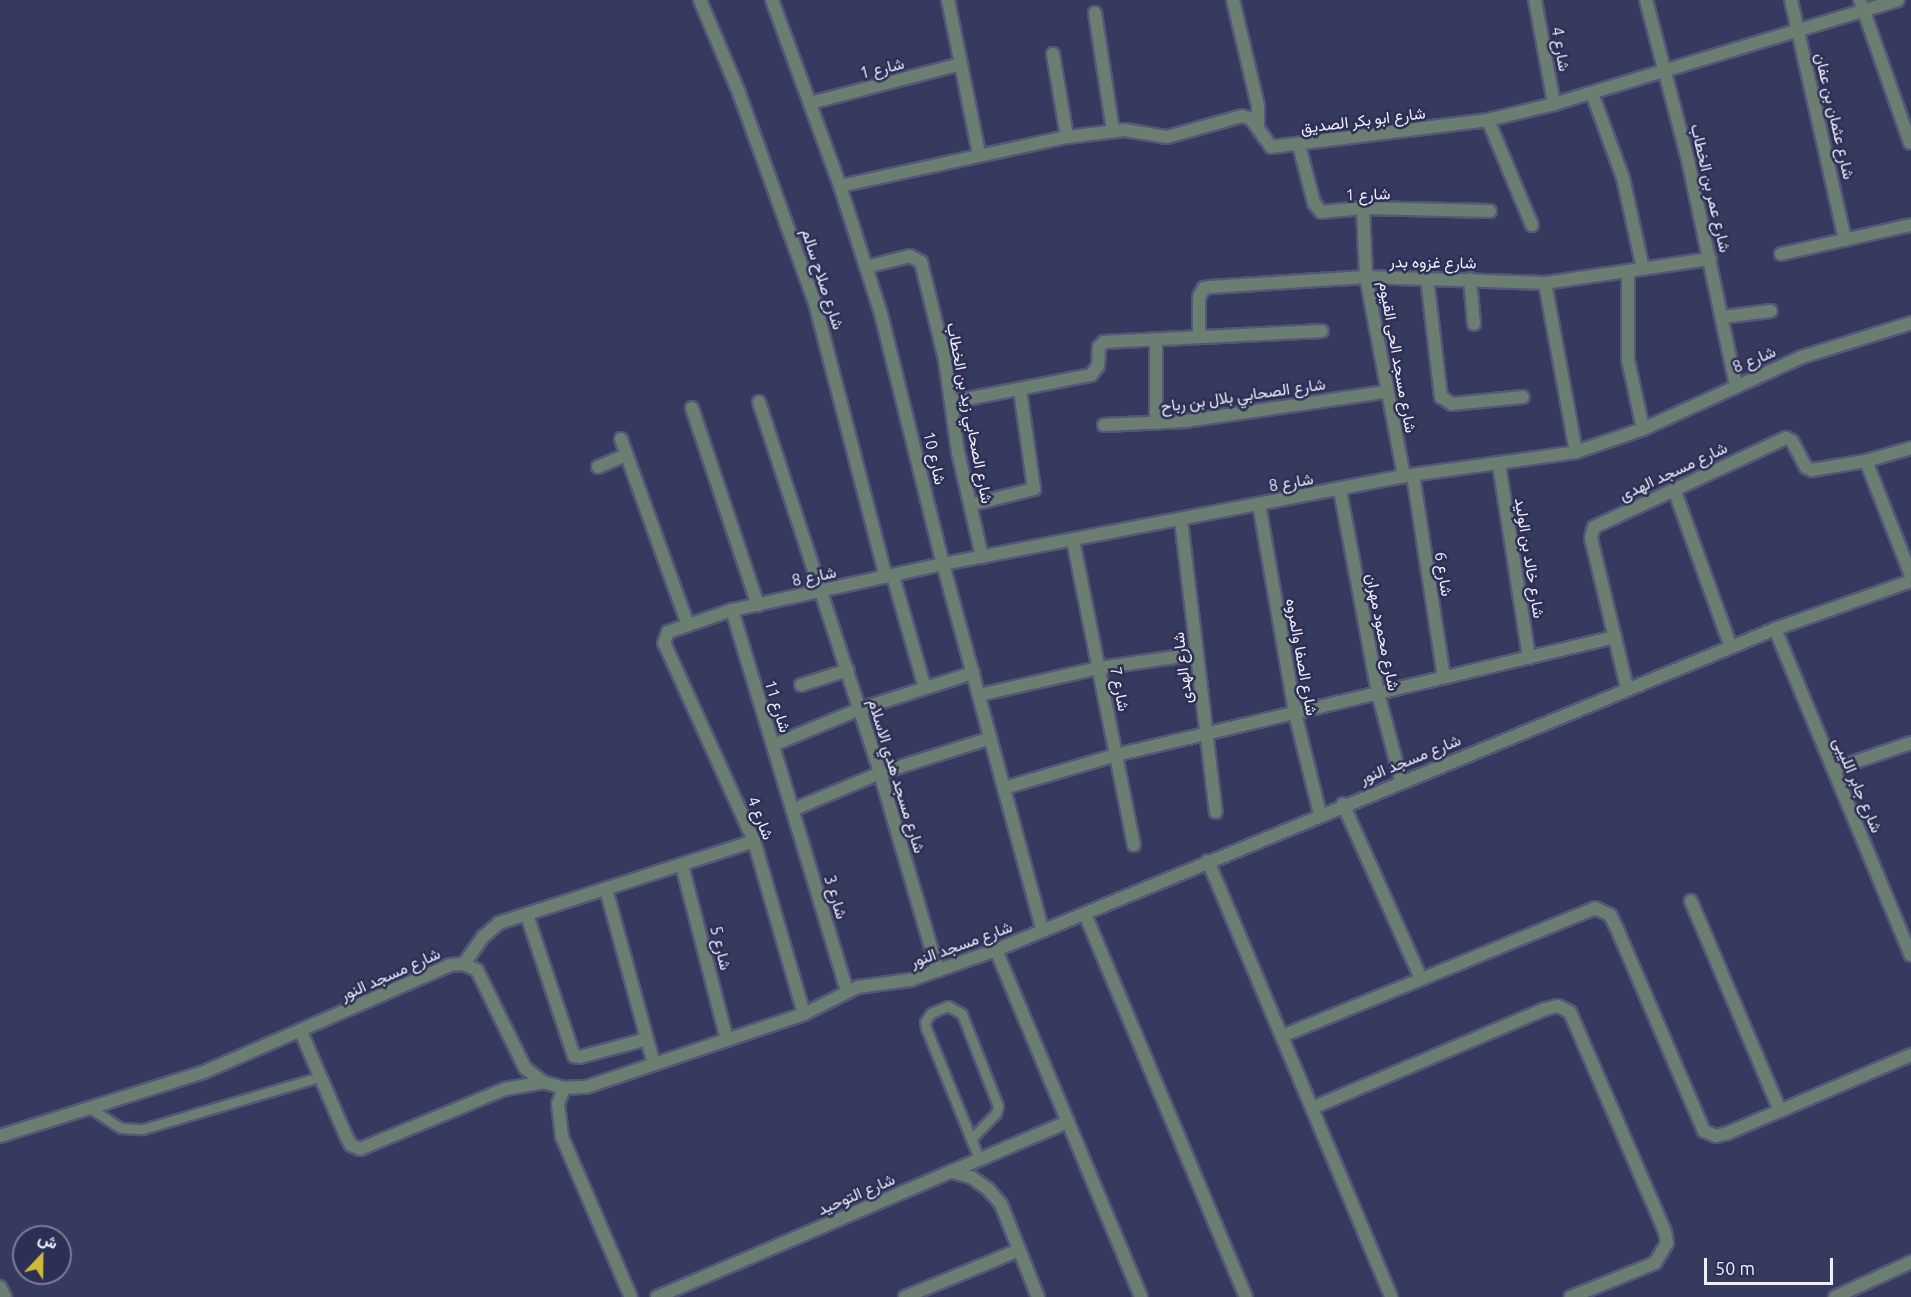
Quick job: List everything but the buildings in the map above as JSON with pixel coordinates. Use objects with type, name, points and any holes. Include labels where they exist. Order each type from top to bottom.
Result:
[{"type":"street","name":"شارع صلاح سالم","points":[[700,0],[743,104],[815,303],[889,576]]},
{"type":"street","name":"شارع 10","points":[[772,0],[840,186],[866,267],[914,438],[943,564],[1043,931]]},
{"type":"street","points":[[948,0],[978,154]]},
{"type":"street","points":[[1233,0],[1256,96],[1258,127]]},
{"type":"street","name":"شارع 4","points":[[1535,0],[1554,104]]},
{"type":"street","name":"شارع عمر بن الخطاب","points":[[1646,0],[1664,72],[1678,115],[1736,385]]},
{"type":"street","name":"شارع عثمان بن عفان","points":[[1791,0],[1845,240]]},
{"type":"street","name":"شارع ابو بكر الصديق","points":[[840,186],[978,154],[1067,137],[1113,130],[1167,137],[1242,116],[1258,127],[1262,139],[1271,147],[1488,120],[1554,104],[1799,31],[1862,5],[1898,0]]},
{"type":"street","points":[[1862,5],[1910,143]]},
{"type":"street","points":[[1095,13],[1113,130]]},
{"type":"street","points":[[1053,54],[1067,137]]},
{"type":"street","name":"شارع 1","points":[[810,103],[961,64]]},
{"type":"street","points":[[1592,93],[1623,178],[1643,269]]},
{"type":"street","points":[[1488,120],[1532,225]]},
{"type":"street","name":"شارع 1","points":[[1299,145],[1316,208],[1327,213],[1363,208],[1490,211]]},
{"type":"street","name":"شارع مسجد الحى القيوم","points":[[1363,208],[1366,277],[1385,392],[1408,475]]},
{"type":"street","points":[[1781,254],[1911,225]]},
{"type":"street","name":"شارع الصحابي زيد بن الخطاب","points":[[866,267],[910,256],[921,262],[945,360],[970,505],[982,557]]},
{"type":"street","name":"شارع غزوه بدر","points":[[1199,337],[1199,297],[1204,288],[1366,277],[1545,283],[1710,259]]},
{"type":"street","points":[[1628,272],[1628,360],[1643,429]]},
{"type":"street","points":[[1427,278],[1441,397],[1452,404],[1523,397]]},
{"type":"street","points":[[1470,279],[1474,324]]},
{"type":"street","points":[[1545,283],[1576,452]]},
{"type":"street","points":[[1722,317],[1771,311]]},
{"type":"street","name":"شارع 8","points":[[665,639],[688,625],[732,610],[943,564],[1340,490],[1408,475],[1576,452],[1643,429],[1802,357],[1911,323]]},
{"type":"street","points":[[951,402],[1091,375],[1098,366],[1099,346],[1104,342],[1322,331]]},
{"type":"street","points":[[1156,339],[1156,423]]},
{"type":"street","points":[[970,505],[1034,489],[1020,389]]},
{"type":"street","name":"شارع الصحابي بلال بن رباح","points":[[1104,425],[1156,423],[1385,392]]},
{"type":"street","name":"شارع مسجد هدي الاسلام","points":[[759,402],[848,670],[938,971]]},
{"type":"street","points":[[692,408],[758,605]]},
{"type":"street","name":"شارع مسجد الهدى","points":[[1627,688],[1591,533],[1598,524],[1786,438],[1792,441],[1806,467],[1812,470],[1866,461],[1911,448]]},
{"type":"street","points":[[621,439],[688,625]]},
{"type":"street","points":[[598,468],[626,455]]},
{"type":"street","points":[[1866,461],[1911,575]]},
{"type":"street","name":"شارع خالد بن الوليد","points":[[1499,464],[1529,658]]},
{"type":"street","name":"شارع 6","points":[[1408,475],[1444,678]]},
{"type":"street","points":[[1674,489],[1731,647]]},
{"type":"street","name":"شارع محمود مهران","points":[[1340,490],[1378,693],[1401,780]]},
{"type":"street","name":"شارع الصفا والمروه","points":[[1259,504],[1295,713],[1320,814]]},
{"type":"street","name":"شارع الهدى","points":[[1181,520],[1216,812]]},
{"type":"street","name":"شارع 7","points":[[1073,540],[1134,845]]},
{"type":"street","points":[[889,576],[925,688]]},
{"type":"street","name":"شارع مسجد النور","points":[[0,1136],[204,1072],[301,1032],[450,965],[464,964],[477,970],[485,982],[525,1068],[543,1082],[564,1088],[586,1087],[804,1014],[847,992],[938,971],[996,950],[1627,688],[1775,629],[1911,581]]},
{"type":"street","name":"شارع 11","points":[[732,610],[792,810]]},
{"type":"street","name":"شارع جابر الليبى","points":[[1775,629],[1911,955]]},
{"type":"street","points":[[1004,789],[1116,755],[1615,637]]},
{"type":"street","name":"شارع 4","points":[[665,639],[754,841],[804,1014]]},
{"type":"street","points":[[979,695],[1099,668],[1196,654]]},
{"type":"street","points":[[801,685],[848,670]]},
{"type":"street","points":[[773,745],[860,709],[973,673]]},
{"type":"street","points":[[792,810],[880,773],[991,738]]},
{"type":"street","points":[[1834,770],[1911,743]]},
{"type":"street","points":[[1343,804],[1420,978]]},
{"type":"street","name":"شارع 3","points":[[792,810],[847,992]]},
{"type":"street","points":[[464,964],[490,929],[754,841]]},
{"type":"street","points":[[1208,861],[1391,1297]]},
{"type":"street","name":"شارع 5","points":[[682,865],[727,1040]]},
{"type":"street","points":[[606,889],[654,1064]]},
{"type":"street","points":[[1690,901],[1780,1111]]},
{"type":"street","points":[[1282,1036],[1595,908],[1610,915],[1617,929],[1704,1131],[1716,1136],[1728,1133],[1911,1055]]},
{"type":"street","points":[[1085,914],[1246,1297]]},
{"type":"street","points":[[527,915],[574,1056],[580,1057],[647,1039]]},
{"type":"street","points":[[996,950],[1141,1297]]},
{"type":"street","points":[[1312,1108],[1545,1009],[1558,1006],[1570,1012],[1665,1232],[1667,1243],[1655,1263],[1571,1297]]},
{"type":"street","points":[[301,1032],[346,1136],[351,1145],[360,1149],[505,1089],[543,1082]]},
{"type":"street","points":[[564,1088],[558,1104],[562,1137],[631,1297]]},
{"type":"street","name":"شارع التوحيد","points":[[657,1297],[1068,1122]]},
{"type":"street","points":[[952,1172],[971,1177],[988,1189],[1001,1204],[1038,1297]]},
{"type":"street","points":[[905,1297],[1019,1250]]},
{"type":"street","points":[[1834,1297],[1911,1262]]},
{"type":"street","points":[[0,1287],[5,1297]]},
{"type":"lane","points":[[971,1139],[996,1113],[996,1098],[962,1014],[948,1006],[932,1013],[925,1022],[971,1139],[980,1160]]},
{"type":"lane","points":[[90,1108],[121,1128],[143,1129],[320,1077]]}]
